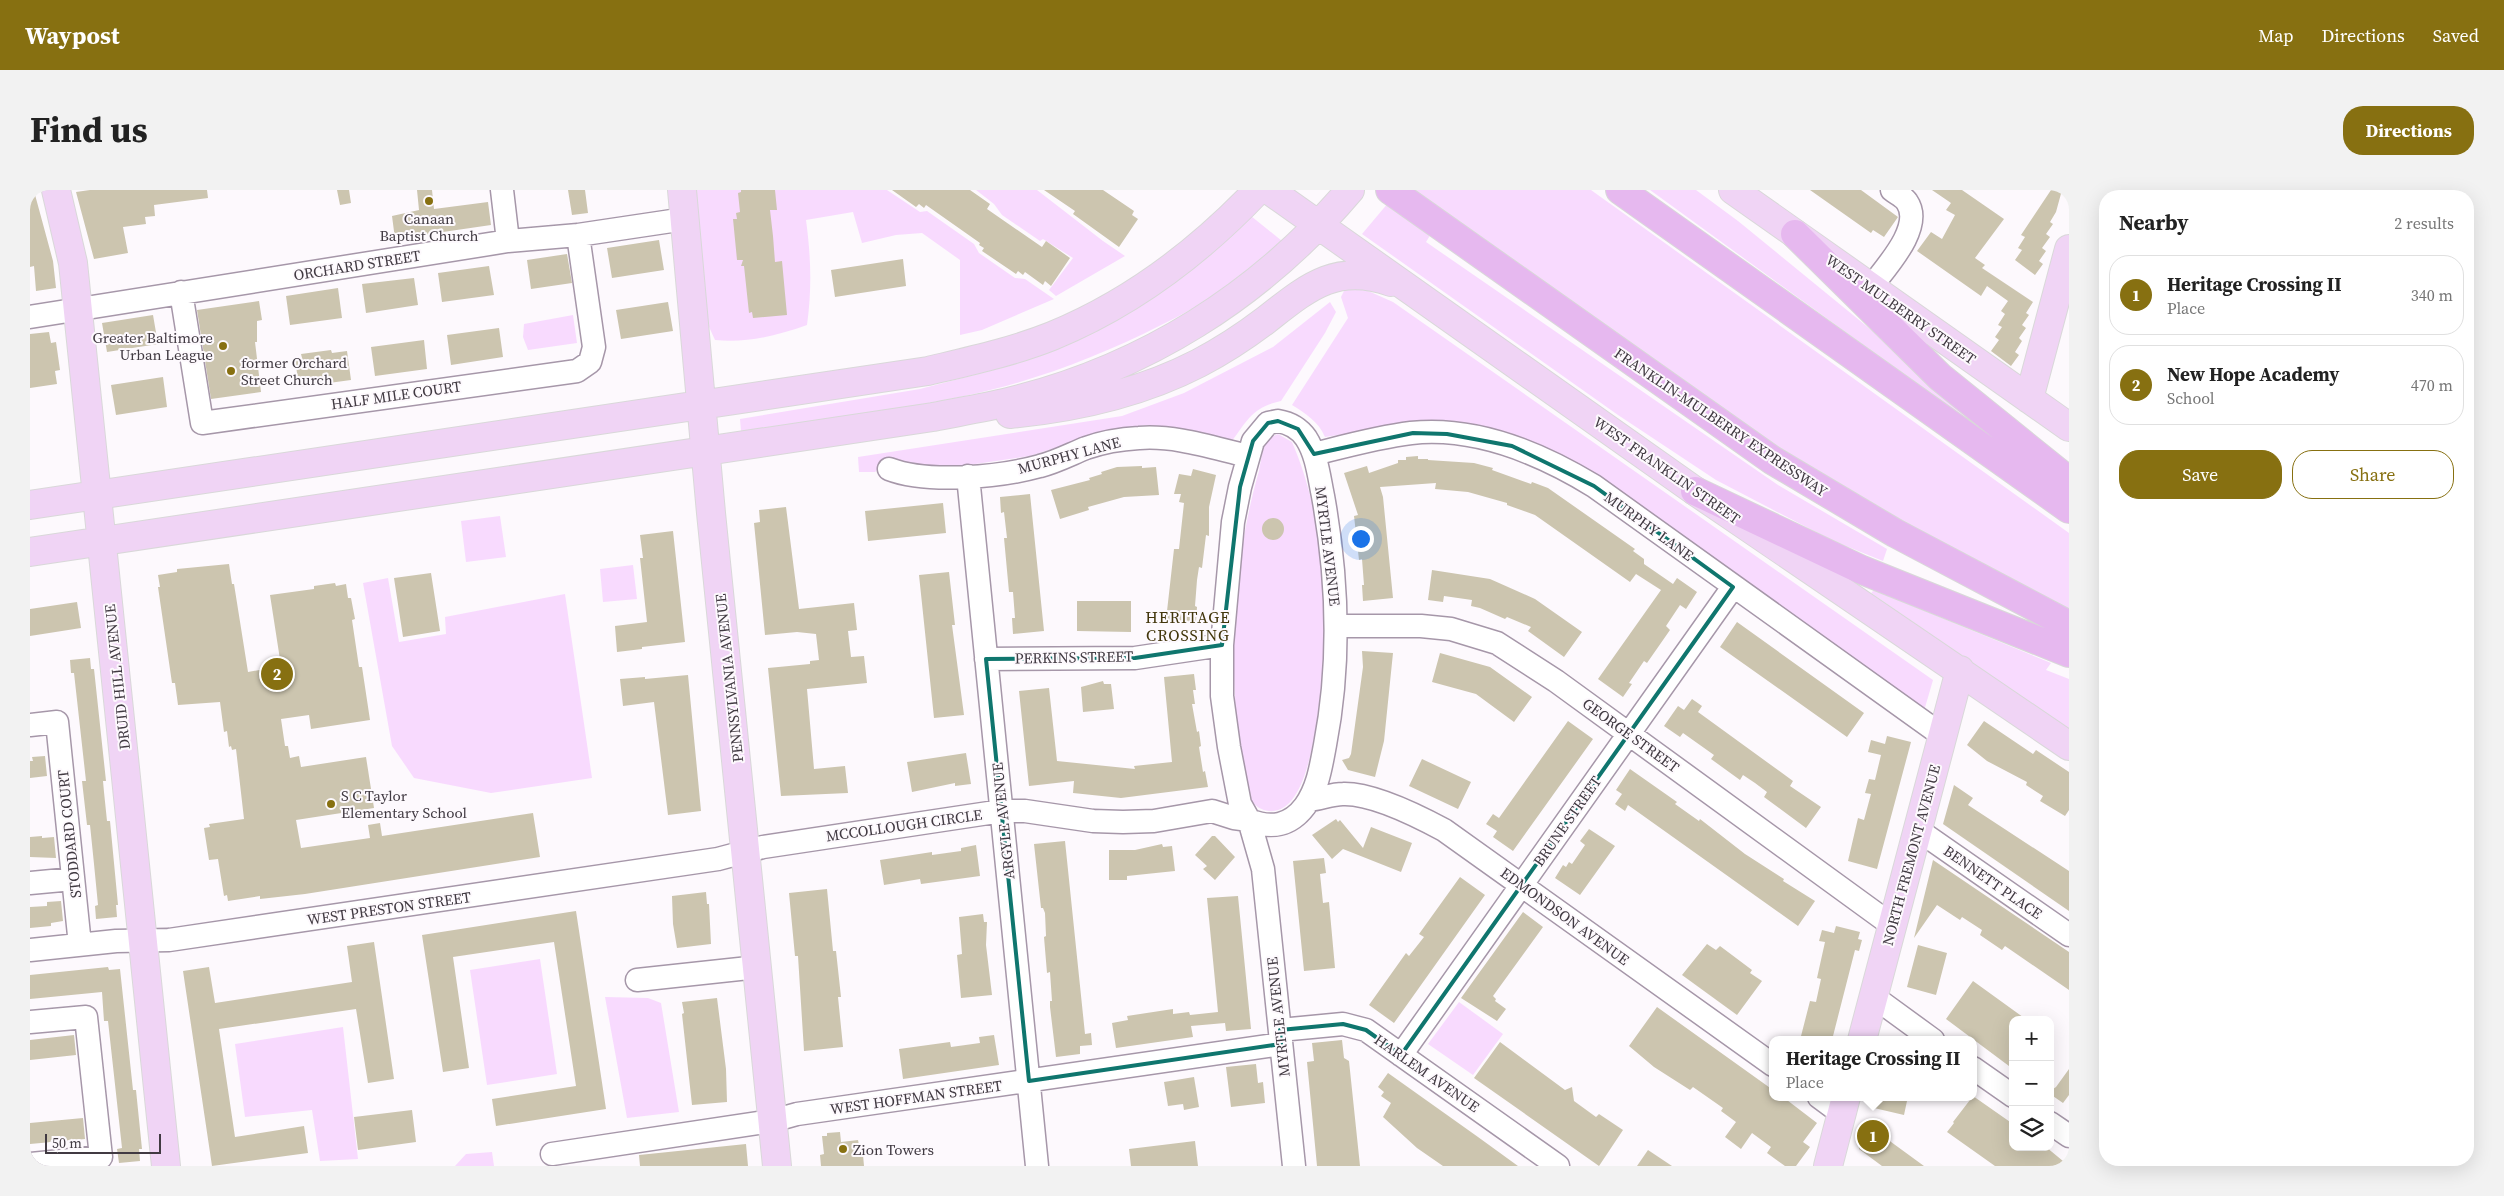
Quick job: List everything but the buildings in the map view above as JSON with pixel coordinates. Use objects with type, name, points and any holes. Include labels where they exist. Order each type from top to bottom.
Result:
[{"type":"highway","name":"FRANKLIN-MULBERRY EXPRESSWAY","points":[[1390,190],[1772,460],[1895,533],[2069,625]]},
{"type":"highway","points":[[1620,190],[2069,509]]},
{"type":"highway","points":[[1794,234],[1940,377],[2069,481]]},
{"type":"highway","points":[[1695,491],[1862,570],[2069,654]]},
{"type":"main road","name":"DRUID HILL AVENUE","points":[[56,190],[73,263],[166,1166]]},
{"type":"main road","name":"PENNSYLVANIA AVENUE","points":[[682,190],[777,1166]]},
{"type":"main road","points":[[30,505],[928,371],[1001,354],[1052,336],[1121,301],[1151,282],[1212,234],[1258,190]]},
{"type":"main road","name":"WEST FRANKLIN STREET","points":[[1269,190],[1695,491],[2069,746]]},
{"type":"main road","points":[[30,552],[706,449],[933,417],[1008,402],[1062,386],[1144,354],[1225,306],[1262,279],[1320,226],[1350,190]]},
{"type":"main road","name":"WEST MULBERRY STREET","points":[[1733,190],[2069,427]]},
{"type":"main road","points":[[2029,399],[2069,249]]},
{"type":"main road","points":[[933,417],[1005,415],[1062,408],[1080,405],[1158,380],[1198,364],[1214,355],[1311,286],[1334,277],[1349,274],[1372,275],[1408,288]]},
{"type":"main road","name":"NORTH FREMONT AVENUE","points":[[1863,1036],[1960,670]]},
{"type":"main road","points":[[1828,1166],[1844,1105]]},
{"type":"street","points":[[502,190],[508,241]]},
{"type":"street","points":[[1871,287],[1912,227],[1912,212],[1906,200],[1892,190]]},
{"type":"street","name":"ORCHARD STREET","points":[[30,317],[508,241],[578,235],[685,219]]},
{"type":"street","name":"HALF MILE COURT","points":[[181,292],[202,423],[577,370],[590,362],[594,347],[578,235]]},
{"type":"street","name":"MYRTLE AVENUE","points":[[1263,869],[1282,824],[1300,812],[1309,800],[1318,777],[1328,734],[1337,626],[1329,527],[1314,454],[1306,438],[1298,429],[1288,423],[1278,421],[1268,423],[1253,441],[1233,522],[1222,645],[1222,696],[1240,804],[1249,820],[1263,869],[1294,1166]]},
{"type":"street","name":"MURPHY LANE","points":[[1314,454],[1385,437],[1413,433],[1455,435],[1512,446],[1561,466],[1594,486],[1943,736]]},
{"type":"street","name":"MURPHY LANE","points":[[889,469],[919,477],[968,476],[1040,466],[1087,448],[1140,438],[1168,438],[1248,456]]},
{"type":"street","name":"ARGYLE AVENUE","points":[[968,476],[1037,1166]]},
{"type":"street","name":"BRUNE STREET","points":[[1400,1054],[1733,587]]},
{"type":"street","name":"GEORGE STREET","points":[[1337,626],[1421,626],[1451,629],[1476,635],[1497,643],[1517,654],[1629,734],[1893,926]]},
{"type":"street","name":"PERKINS STREET","points":[[986,659],[1134,658],[1222,645]]},
{"type":"street","name":"STODDARD COURT","points":[[30,725],[58,722],[80,945]]},
{"type":"street","points":[[1318,777],[1331,783],[1343,794]]},
{"type":"street","points":[[1212,811],[1227,795],[1235,778]]},
{"type":"street","points":[[1309,800],[1343,794]]},
{"type":"street","name":"EDMONDSON AVENUE","points":[[1343,794],[1379,802],[1419,817],[1444,830],[1769,1061]]},
{"type":"street","name":"MCCOLLOUGH CIRCLE","points":[[746,852],[763,847],[1002,811],[1024,811],[1094,821],[1123,822],[1154,821],[1212,811],[1234,818],[1249,820]]},
{"type":"street","points":[[1249,820],[1271,826],[1282,824]]},
{"type":"street","name":"BENNETT PLACE","points":[[1918,830],[2069,934]]},
{"type":"street","name":"WEST PRESTON STREET","points":[[30,950],[169,940],[718,859],[746,852]]},
{"type":"street","points":[[30,884],[73,879]]},
{"type":"street","points":[[637,980],[758,967]]},
{"type":"street","points":[[1874,997],[1928,1036]]},
{"type":"street","points":[[30,1022],[86,1017],[101,1157],[31,1164]]},
{"type":"street","name":"HARLEM AVENUE","points":[[1281,1037],[1326,1025],[1356,1027],[1366,1030],[1558,1166]]},
{"type":"street","name":"WEST HOFFMAN STREET","points":[[552,1154],[772,1121],[797,1114],[1029,1081],[1281,1037]]},
{"type":"street","points":[[1977,1071],[2009,1093]]},
{"type":"street","points":[[1832,1101],[1844,1105]]},
{"type":"street","points":[[2054,1126],[2069,1136]]},
{"type":"highlighted area","points":[[1278,421],[1298,429],[1314,454],[1413,433],[1447,434],[1512,446],[1594,486],[1733,587],[1401,1055],[1366,1030],[1343,1024],[1280,1030],[1281,1044],[1029,1081],[986,659],[1135,658],[1222,645],[1240,487],[1253,441],[1268,423]]},
{"type":"shaded area","points":[[688,190],[887,190],[920,212],[927,211],[974,244],[979,253],[1015,278],[1025,279],[1054,299],[982,330],[960,335],[960,260],[922,233],[896,235],[862,243],[853,212],[806,220],[810,273],[807,325],[762,338],[727,341],[715,340],[695,296]]},
{"type":"shaded area","points":[[976,190],[1037,190],[1125,256],[1056,296],[1049,290],[1073,258],[1043,239],[1040,241],[1002,215],[994,204]]},
{"type":"shaded area","points":[[1399,190],[1591,190],[2069,533],[2069,613],[1875,509],[1781,450],[1471,235],[1445,211],[1426,242],[1778,485],[1887,549],[1883,561],[1831,540],[1716,480],[1618,415],[1362,234]]},
{"type":"shaded area","points":[[1650,190],[1696,190],[1738,221],[1990,427],[1986,434]]},
{"type":"shaded area","points":[[1251,216],[1282,241],[1241,278],[1226,288],[1194,308],[1124,343],[1046,374],[974,394],[874,412],[741,431],[740,419],[920,389],[1001,368],[1055,348]]},
{"type":"shaded area","points":[[1345,289],[1366,290],[1393,302],[1933,680],[1924,711],[1585,469],[1540,445],[1501,433],[1428,421],[1325,437],[1315,422],[1292,405],[1348,318],[1341,297]]},
{"type":"shaded area","points":[[1330,302],[1336,312],[1325,333],[1281,401],[1257,410],[1247,420],[1232,441],[1147,425],[1113,429],[1030,456],[962,466],[918,467],[887,460],[875,472],[859,472],[858,457],[1122,416],[1184,393],[1273,347]]},
{"type":"shaded area","points":[[573,315],[577,343],[528,350],[523,337],[524,324]]},
{"type":"shaded area","points":[[1278,434],[1292,442],[1312,502],[1323,567],[1326,634],[1318,710],[1308,766],[1293,799],[1282,808],[1269,811],[1263,810],[1252,801],[1246,787],[1236,716],[1234,643],[1239,568],[1247,519],[1264,447],[1271,437]]},
{"type":"shaded area","points":[[500,516],[506,557],[466,562],[461,521]]},
{"type":"shaded area","points":[[633,565],[637,599],[603,602],[600,569]]},
{"type":"shaded area","points":[[388,578],[399,642],[446,634],[445,617],[565,594],[592,778],[491,793],[414,778],[392,746],[363,583]]},
{"type":"shaded area","points":[[1874,590],[2051,663],[2046,670],[2069,679],[2069,730],[1871,593]]},
{"type":"shaded area","points":[[540,959],[557,1074],[487,1085],[470,970]]},
{"type":"shaded area","points":[[605,997],[648,998],[661,1003],[679,1112],[627,1118]]},
{"type":"shaded area","points":[[1459,1002],[1503,1034],[1473,1075],[1428,1044]]},
{"type":"shaded area","points":[[343,1027],[358,1159],[320,1161],[312,1110],[245,1117],[235,1044]]},
{"type":"shaded area","points":[[492,1152],[494,1166],[455,1166],[466,1154]]},
{"type":"place","name":"Canaan Baptist Church","points":[[429,201]]},
{"type":"place","name":"Greater Baltimore Urban League","points":[[223,346]]},
{"type":"place","name":"former Orchard Street Church","points":[[231,371]]},
{"type":"place","name":"New Hope Academy","points":[[277,674]]},
{"type":"place","name":"S C Taylor Elementary School","points":[[331,804]]},
{"type":"place","name":"Heritage Crossing II","points":[[1873,1136]]},
{"type":"place","name":"Zion Towers","points":[[843,1149]]},
{"type":"district","name":"HERITAGE CROSSING","points":[[1188,626]]}]
